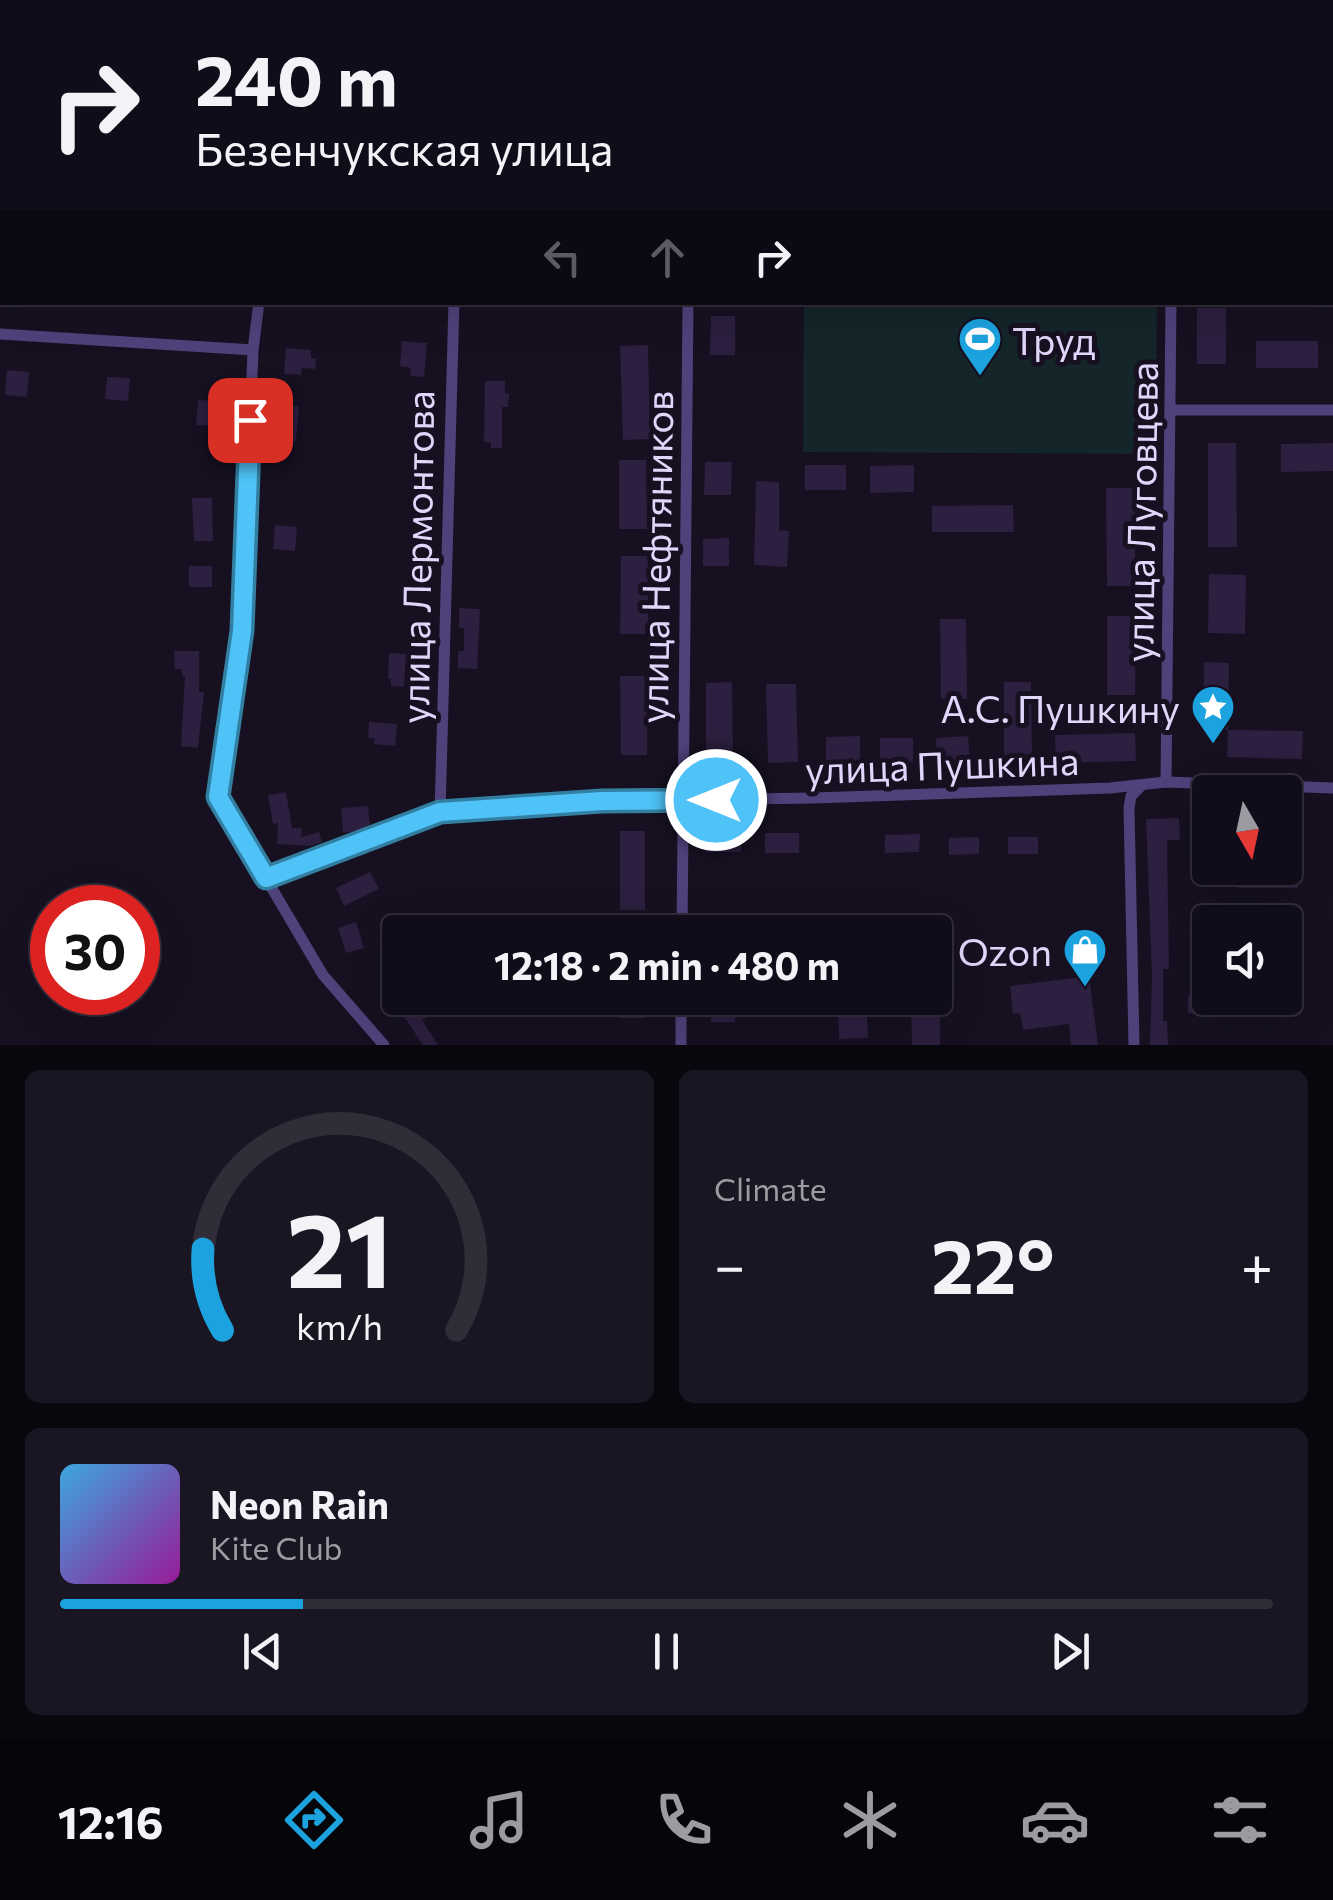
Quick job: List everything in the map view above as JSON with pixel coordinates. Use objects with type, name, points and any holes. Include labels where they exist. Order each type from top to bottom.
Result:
[{"type":"street","points":[[259,305],[242,631],[218,797],[323,975],[384,1045]]},
{"type":"street","name":"улица Лермонтова","points":[[440,812],[454,305]]},
{"type":"street","name":"улица Нефтяников","points":[[682,915],[688,305]]},
{"type":"street","name":"улица Луговцева","points":[[1166,782],[1171,305]]},
{"type":"street","points":[[0,334],[254,350]]},
{"type":"street","points":[[1171,410],[1333,410]]},
{"type":"street","name":"улица Пушкина","points":[[266,878],[440,812],[602,801],[782,800],[1166,782],[1333,788]]},
{"type":"street","points":[[1134,1045],[1129,808],[1131,796],[1142,785]]},
{"type":"street","points":[[680,1045],[681,1015]]},
{"type":"shaded area","name":"Труд","points":[[804,305],[1157,305],[1156,454],[803,452]]},
{"type":"building","points":[[1197,308],[1226,308],[1226,364],[1197,364]]},
{"type":"building","points":[[711,316],[735,316],[735,355],[710,355]]},
{"type":"building","points":[[402,341],[427,343],[424,377],[410,376],[411,368],[400,366]]},
{"type":"building","points":[[1256,341],[1318,341],[1318,368],[1256,368]]},
{"type":"building","points":[[648,345],[650,439],[623,440],[620,346]]},
{"type":"building","points":[[286,348],[311,350],[311,358],[316,359],[315,369],[302,368],[301,375],[284,374]]},
{"type":"building","points":[[7,370],[29,372],[27,397],[5,395]]},
{"type":"building","points":[[107,377],[130,378],[128,401],[105,399]]},
{"type":"building","points":[[485,381],[505,381],[505,393],[509,394],[508,407],[502,407],[502,448],[491,448],[491,442],[484,442]]},
{"type":"building","points":[[198,400],[218,401],[217,426],[196,425]]},
{"type":"building","points":[[279,405],[299,406],[296,441],[277,440]]},
{"type":"building","points":[[1208,443],[1236,443],[1237,547],[1208,547]]},
{"type":"building","points":[[1333,443],[1333,471],[1281,472],[1281,444]]},
{"type":"building","points":[[619,460],[646,460],[647,529],[619,529]]},
{"type":"building","points":[[705,462],[732,462],[731,495],[704,495]]},
{"type":"building","points":[[805,465],[846,465],[846,490],[805,490]]},
{"type":"building","points":[[914,465],[914,492],[870,493],[870,466]]},
{"type":"building","points":[[756,481],[779,482],[779,530],[789,531],[787,567],[754,565]]},
{"type":"building","points":[[1106,488],[1135,488],[1135,586],[1107,586]]},
{"type":"building","points":[[192,498],[212,498],[213,541],[194,541]]},
{"type":"building","points":[[1013,505],[1014,532],[932,532],[932,506]]},
{"type":"building","points":[[275,525],[297,527],[295,551],[273,549]]},
{"type":"building","points":[[729,538],[729,566],[703,566],[703,539]]},
{"type":"building","points":[[621,556],[648,556],[648,634],[620,634]]},
{"type":"building","points":[[189,566],[212,566],[212,587],[189,587]]},
{"type":"building","points":[[1209,574],[1246,575],[1245,634],[1208,633]]},
{"type":"building","points":[[459,608],[480,609],[477,669],[458,668],[458,651],[464,651]]},
{"type":"building","points":[[1107,616],[1136,616],[1135,695],[1107,695]]},
{"type":"building","points":[[940,619],[966,619],[967,699],[941,699]]},
{"type":"building","points":[[174,651],[199,651],[199,692],[204,692],[198,748],[181,746],[185,676],[182,669],[175,669]]},
{"type":"building","points":[[389,653],[406,654],[404,687],[391,686]]},
{"type":"building","points":[[1204,662],[1229,663],[1228,730],[1203,730]]},
{"type":"building","points":[[620,676],[647,676],[647,755],[621,755]]},
{"type":"building","points":[[732,682],[733,762],[706,763],[706,683]]},
{"type":"building","points":[[1004,682],[1031,682],[1032,760],[1004,760]]},
{"type":"building","points":[[766,684],[796,684],[798,762],[768,763]]},
{"type":"building","points":[[369,722],[397,724],[395,746],[374,744],[375,738],[368,738]]},
{"type":"building","points":[[1228,730],[1303,731],[1302,759],[1227,757]]},
{"type":"building","points":[[1135,733],[1136,761],[1056,763],[1055,735]]},
{"type":"building","points":[[860,736],[860,761],[826,761],[826,737]]},
{"type":"building","points":[[968,736],[970,762],[937,764],[936,738]]},
{"type":"building","points":[[880,738],[913,738],[913,762],[880,762]]},
{"type":"building","points":[[286,792],[292,828],[302,828],[301,837],[319,832],[322,842],[310,846],[277,844],[278,823],[273,824],[268,795]]},
{"type":"building","points":[[368,806],[370,829],[343,833],[341,808]]},
{"type":"building","points":[[1179,818],[1180,840],[1167,840],[1169,969],[1163,969],[1163,1021],[1167,1021],[1168,1045],[1150,1045],[1152,976],[1146,819]]},
{"type":"building","points":[[620,831],[645,831],[645,910],[620,910]]},
{"type":"building","points":[[705,832],[741,833],[741,852],[705,852]]},
{"type":"building","points":[[765,833],[799,833],[799,853],[765,853]]},
{"type":"building","points":[[920,834],[919,852],[885,853],[885,835]]},
{"type":"building","points":[[979,837],[979,854],[949,855],[949,838]]},
{"type":"building","points":[[1008,837],[1038,837],[1038,854],[1008,854]]},
{"type":"building","points":[[370,872],[379,889],[344,906],[336,888]]},
{"type":"building","points":[[1238,885],[1298,885],[1298,888]]},
{"type":"building","points":[[356,922],[364,948],[346,953],[338,928]]},
{"type":"building","points":[[1089,976],[1098,1045],[1071,1045],[1069,1024],[1023,1030],[1020,1013],[1013,1014],[1010,986]]},
{"type":"building","points":[[1188,995],[1192,995],[1192,1013],[1188,1013]]},
{"type":"building","points":[[403,1015],[428,1017],[422,1020],[438,1045],[423,1045]]},
{"type":"building","points":[[620,1015],[646,1015],[646,1018]]},
{"type":"building","points":[[711,1015],[735,1015],[735,1022],[711,1022]]},
{"type":"building","points":[[838,1015],[867,1015],[868,1038],[839,1039]]},
{"type":"building","points":[[911,1015],[940,1015],[940,1045],[912,1045]]},
{"type":"place","name":"Труд","points":[[980,377]]},
{"type":"place","name":"А.С. Пушкину","points":[[1213,745]]},
{"type":"place","name":"Ozon","points":[[1085,988]]},
{"type":"route","points":[[250,420],[242,631],[218,797],[266,878],[440,812],[602,801],[716,800]]}]
